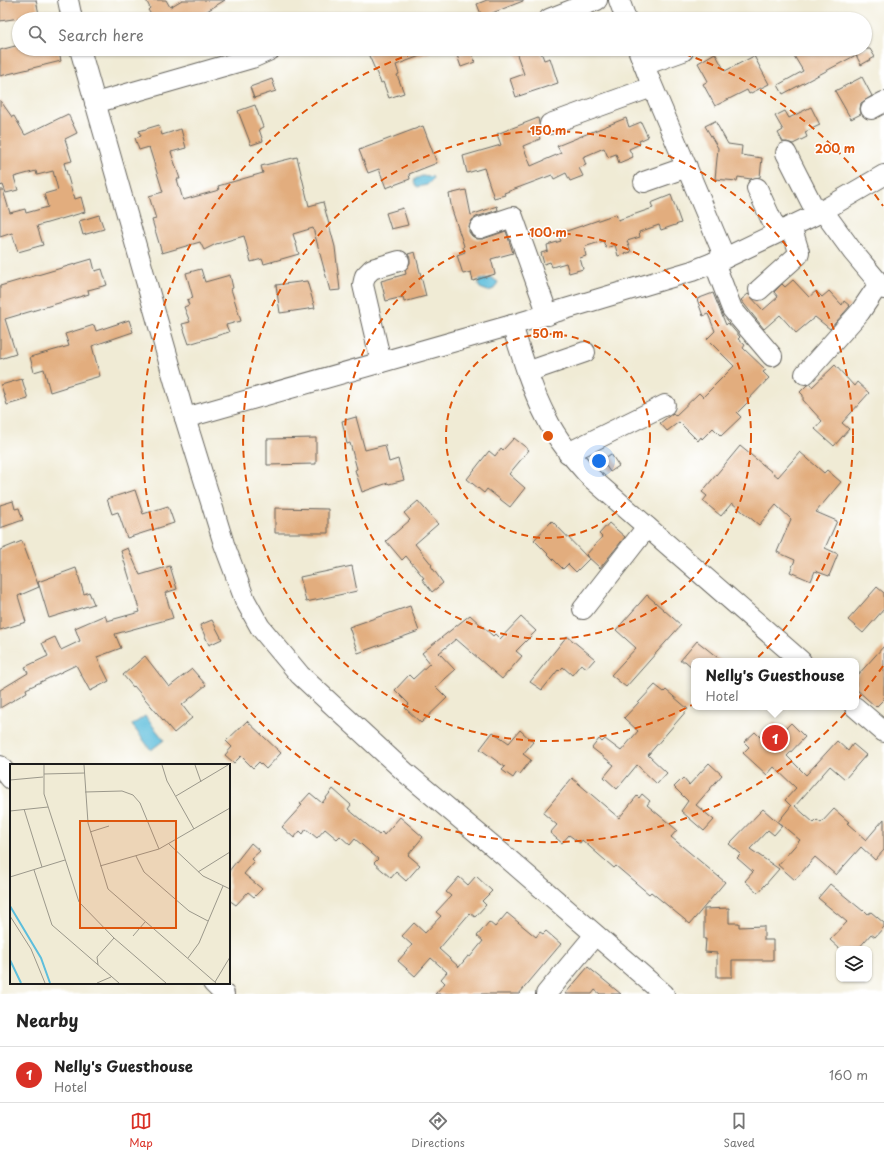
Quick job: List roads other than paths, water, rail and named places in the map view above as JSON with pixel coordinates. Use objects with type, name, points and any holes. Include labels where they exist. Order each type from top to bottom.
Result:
[{"type":"street","points":[[68,0],[71,12]]},
{"type":"street","points":[[566,12],[596,0]]},
{"type":"street","points":[[619,0],[623,12]]},
{"type":"street","points":[[82,56],[185,418],[224,544],[246,600],[260,627],[300,675],[406,773],[664,994]]},
{"type":"street","points":[[95,103],[256,56]]},
{"type":"street","points":[[641,57],[686,167],[720,260],[732,309],[772,356]]},
{"type":"street","points":[[550,124],[652,87]]},
{"type":"street","points":[[786,153],[820,212],[881,287],[805,374]]},
{"type":"street","points":[[644,182],[686,167]]},
{"type":"street","points":[[185,418],[548,315],[669,279],[720,260],[820,212],[884,175]]},
{"type":"street","points":[[757,188],[799,252],[798,255],[759,290]]},
{"type":"street","points":[[480,228],[513,217],[548,315]]},
{"type":"street","points":[[381,362],[363,285],[365,276],[372,269],[399,261]]},
{"type":"street","points":[[512,325],[527,372],[546,417],[568,453],[590,477],[798,658]]},
{"type":"street","points":[[527,372],[585,352]]},
{"type":"street","points":[[568,453],[665,405]]},
{"type":"street","points":[[583,609],[647,527]]},
{"type":"street","points":[[858,710],[884,732]]},
{"type":"street","points":[[0,766],[10,778]]},
{"type":"street","points":[[546,994],[595,935]]},
{"type":"street","points":[[214,984],[224,994]]},
{"type":"water","points":[[422,176],[432,176],[433,179],[427,185],[417,187],[414,183],[415,179]]},
{"type":"water","points":[[492,278],[498,282],[494,289],[488,291],[480,288],[478,284],[480,280]]},
{"type":"water","points":[[145,716],[164,740],[151,750],[132,725]]},
{"type":"place","name":"Nelly's Guesthouse","points":[[775,738]]}]
